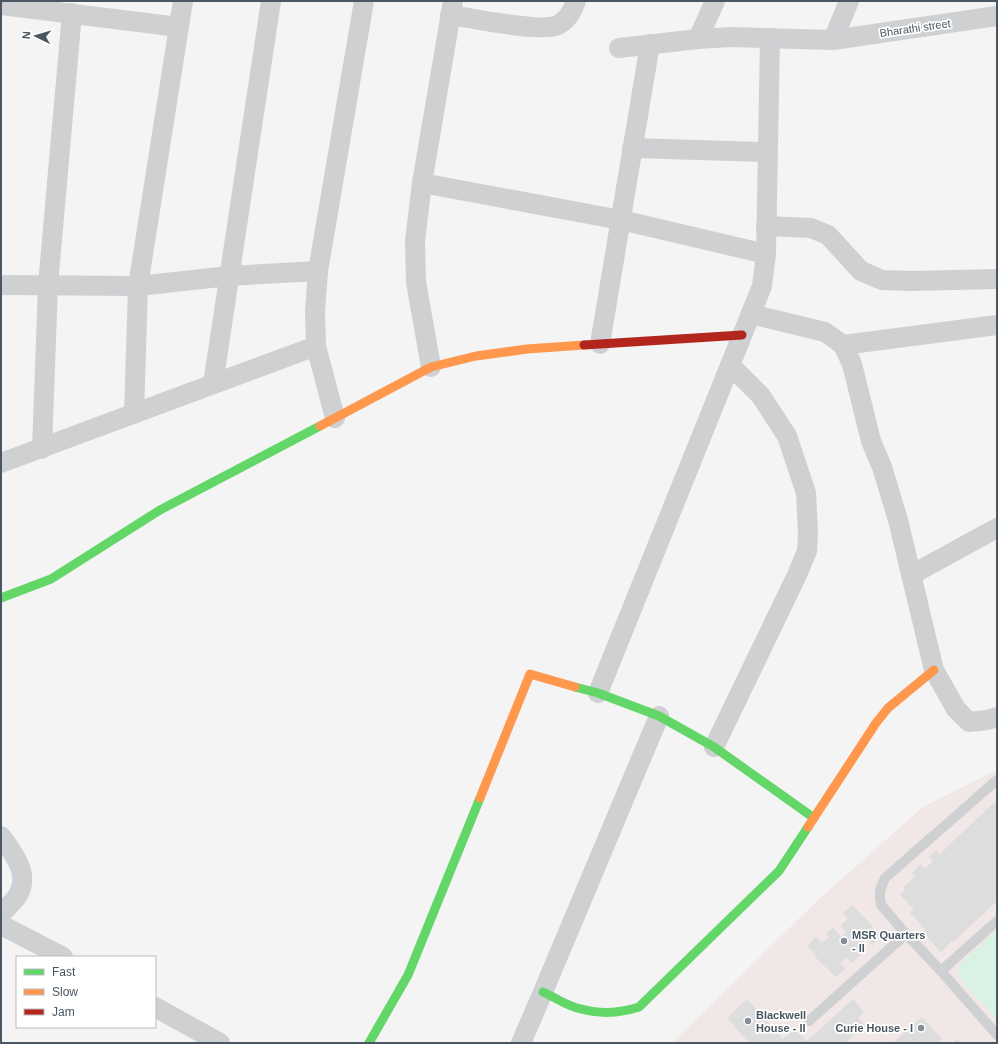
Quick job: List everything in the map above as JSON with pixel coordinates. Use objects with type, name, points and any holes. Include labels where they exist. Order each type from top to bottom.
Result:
[{"type":"street","points":[[134,414],[138,286],[183,1]]},
{"type":"street","points":[[213,384],[271,1]]},
{"type":"street","points":[[335,418],[316,346],[318,271],[364,1]]},
{"type":"street","points":[[432,366],[416,282],[415,241],[422,183],[451,8],[526,27],[544,28],[557,26],[567,18],[576,1]]},
{"type":"street","points":[[698,39],[715,1]]},
{"type":"street","points":[[833,40],[849,1]]},
{"type":"street","points":[[1,5],[179,27]]},
{"type":"street","points":[[42,449],[48,286],[72,13]]},
{"type":"street","name":"Bharathi street","points":[[619,48],[730,37],[833,40],[997,16]]},
{"type":"street","points":[[598,693],[762,286],[766,254],[770,38]]},
{"type":"street","points":[[600,344],[650,44]]},
{"type":"street","points":[[632,148],[767,152]]},
{"type":"street","points":[[422,183],[621,220],[766,254]]},
{"type":"street","points":[[766,226],[811,228],[828,235],[861,271],[882,280],[997,280]]},
{"type":"street","points":[[1,286],[138,286],[229,276],[318,271]]},
{"type":"street","points":[[750,314],[825,332],[843,345],[852,364],[871,441],[882,467],[898,520],[934,670],[956,710],[969,722],[987,720],[997,716]]},
{"type":"street","points":[[843,345],[997,325]]},
{"type":"street","points":[[1,598],[51,579],[160,510],[432,366],[483,355],[528,349],[742,335]]},
{"type":"street","points":[[1,463],[316,346]]},
{"type":"street","points":[[714,747],[797,575],[807,551],[808,533],[806,493],[787,436],[761,396],[730,365]]},
{"type":"street","points":[[911,575],[997,528]]},
{"type":"street","points":[[543,992],[576,1008],[604,1013],[623,1012],[639,1007],[778,871],[876,723],[888,708],[934,670]]},
{"type":"street","points":[[369,1043],[408,975],[530,674],[598,693],[659,716],[714,747],[814,818]]},
{"type":"street","points":[[520,1043],[543,992],[659,716]]},
{"type":"street","points":[[1,836],[17,857],[22,872],[21,886],[17,897],[1,914]]},
{"type":"street","points":[[1,925],[61,956]]},
{"type":"street","points":[[156,1008],[220,1043]]},
{"type":"lane","points":[[997,780],[885,878],[880,890],[881,905],[997,1035]]},
{"type":"lane","points":[[941,971],[997,921]]},
{"type":"lane","points":[[809,1020],[906,934]]},
{"type":"shaded area","points":[[997,770],[997,1043],[672,1043],[819,899],[923,807]]},
{"type":"green space","points":[[997,930],[997,1020],[962,981],[958,971],[961,963]]},
{"type":"building","points":[[997,800],[997,901],[941,952],[923,932],[925,929],[910,913],[914,909],[900,895],[905,890],[903,887],[915,877],[912,873],[921,864],[925,869],[933,861],[929,857],[936,850],[940,855]]},
{"type":"building","name":"MSR Quarters - II","points":[[852,905],[881,936],[872,945],[866,939],[860,946],[865,951],[852,963],[847,957],[840,963],[845,969],[836,977],[815,957],[816,955],[807,946],[816,937],[822,943],[829,937],[826,934],[833,927],[841,937],[846,932],[840,926],[848,919],[843,913]]},
{"type":"building","name":"Blackwell House - II","points":[[747,999],[783,1039],[795,1028],[807,1041],[853,999],[864,1012],[858,1018],[865,1025],[845,1043],[749,1043],[727,1018]]},
{"type":"building","name":"Curie House - I","points":[[922,1017],[942,1039],[936,1043],[893,1043]]},
{"type":"building","points":[[957,1039],[961,1043],[953,1043]]},
{"type":"traffic: fast","points":[[1,598],[51,579],[160,510],[320,426]]},
{"type":"traffic: fast","points":[[575,687],[598,693],[659,716],[714,747],[814,818]]},
{"type":"traffic: fast","points":[[369,1043],[408,975],[480,798]]},
{"type":"traffic: fast","points":[[543,992],[573,1007],[585,1010],[616,1012],[639,1007],[779,871],[808,827]]},
{"type":"traffic: slow","points":[[320,426],[431,367],[476,356],[527,349],[584,345]]},
{"type":"traffic: slow","points":[[808,827],[876,723],[888,708],[934,670]]},
{"type":"traffic: slow","points":[[480,798],[530,674],[575,687]]},
{"type":"traffic: jam","points":[[584,345],[742,335]]},
{"type":"place","name":"MSR Quarters - II","points":[[844,941]]},
{"type":"place","name":"Blackwell House - II","points":[[748,1021]]},
{"type":"place","name":"Curie House - I","points":[[921,1028]]}]
